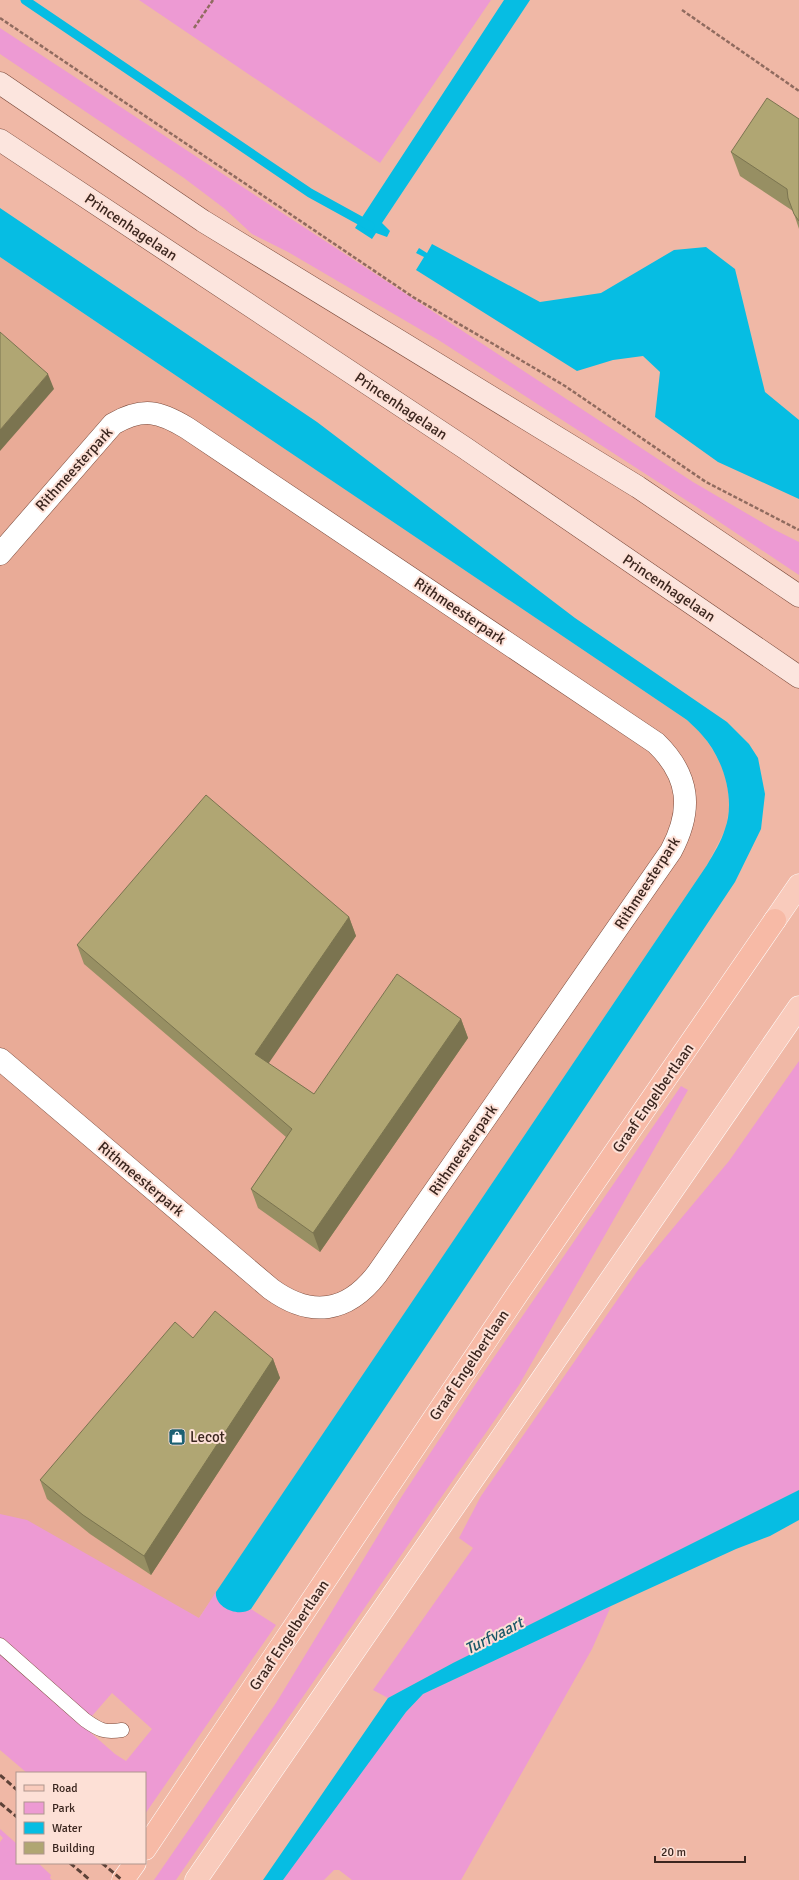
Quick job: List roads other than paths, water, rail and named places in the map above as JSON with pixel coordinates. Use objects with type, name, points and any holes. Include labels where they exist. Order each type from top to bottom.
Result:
[{"type":"highway","name":"Graaf Engelbertlaan","points":[[146,1848],[518,1294],[775,920]]},
{"type":"highway","points":[[123,1880],[134,1864]]},
{"type":"main road","points":[[0,83],[203,221],[638,487],[799,596]]},
{"type":"main road","name":"Princenhagelaan","points":[[0,140],[464,448],[799,677]]},
{"type":"main road","name":"Graaf Engelbertlaan","points":[[775,920],[799,885]]},
{"type":"main road","points":[[196,1880],[799,1008]]},
{"type":"street","name":"Rithmeesterpark","points":[[0,554],[113,424],[133,415],[144,413],[156,413],[167,416],[656,743],[667,754],[682,778],[685,792],[685,808],[681,830],[671,851],[391,1254],[367,1287],[354,1297],[339,1304],[325,1308],[309,1308],[295,1304],[270,1290],[0,1059]]},
{"type":"lane","points":[[0,1645],[98,1729],[110,1732],[122,1730]]},
{"type":"water","points":[[504,0],[530,0],[382,223],[390,231],[387,237],[376,233],[372,239],[355,228]]},
{"type":"water","points":[[0,208],[317,422],[575,618],[727,722],[749,744],[758,758],[765,794],[761,829],[735,882],[251,1609],[246,1611],[234,1612],[228,1610],[219,1602],[216,1597],[216,1592],[707,865],[719,843],[728,817],[729,805],[726,779],[716,755],[709,744],[697,729],[687,720],[0,257]]},
{"type":"water","points":[[432,244],[540,302],[601,293],[674,250],[706,247],[735,269],[765,392],[799,420],[799,499],[718,462],[655,417],[660,372],[643,356],[613,360],[577,371],[416,270],[424,257],[416,253],[419,248],[427,253]]},
{"type":"water","points":[[799,1490],[799,1520],[770,1536],[736,1549],[423,1694],[406,1712],[283,1880],[263,1880],[388,1698],[453,1663]]},
{"type":"waterway","points":[[25,0],[310,193],[370,226]]},
{"type":"railway","points":[[0,1775],[16,1789]]},
{"type":"railway","points":[[0,1803],[16,1816]]},
{"type":"railway","points":[[71,1864],[90,1880]]},
{"type":"railway","points":[[103,1864],[122,1880]]},
{"type":"place","name":"Lecot","points":[[177,1437]]},
{"type":"water label","name":"Turfvaart","points":[[494,1636]]}]
